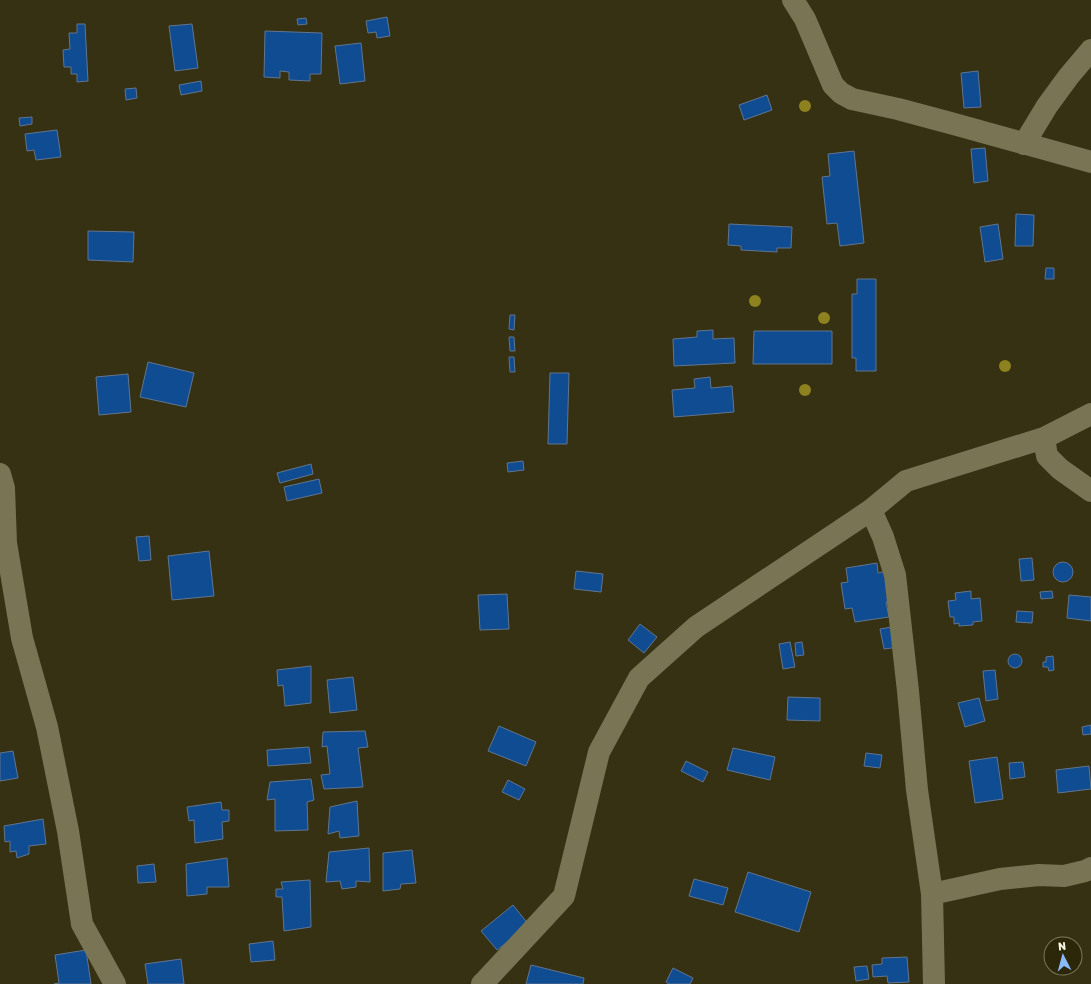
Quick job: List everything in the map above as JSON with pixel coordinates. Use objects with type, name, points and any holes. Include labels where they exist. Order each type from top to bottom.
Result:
[{"type":"street","points":[[793,0],[805,19],[833,85],[841,93],[852,99],[926,117],[1091,162]]},
{"type":"street","points":[[1024,144],[1047,106],[1069,76],[1091,50]]},
{"type":"street","points":[[482,984],[564,896],[599,752],[639,678],[696,627],[871,510],[906,481],[1044,438],[1091,414]]},
{"type":"street","points":[[1044,438],[1047,456],[1060,469],[1091,491]]},
{"type":"street","points":[[0,474],[4,488],[6,543],[22,638],[47,727],[68,830],[82,924],[115,984]]},
{"type":"street","points":[[871,510],[883,537],[895,575],[917,790],[932,894],[934,984]]},
{"type":"street","points":[[932,894],[1000,879],[1039,874],[1064,876],[1091,868]]},
{"type":"building","points":[[387,17],[390,36],[377,38],[376,32],[368,33],[366,21]]},
{"type":"building","points":[[306,18],[307,24],[298,25],[297,19]]},
{"type":"building","points":[[77,24],[85,24],[88,81],[77,82],[77,74],[71,74],[71,67],[64,67],[63,50],[70,49],[69,33],[77,33]]},
{"type":"building","points":[[192,24],[198,68],[175,71],[169,26]]},
{"type":"building","points":[[265,31],[322,33],[321,74],[310,74],[310,81],[289,80],[289,72],[280,71],[280,78],[264,77]]},
{"type":"building","points":[[361,43],[365,81],[340,84],[335,46]]},
{"type":"building","points":[[978,71],[981,107],[964,108],[961,73]]},
{"type":"building","points":[[201,81],[202,91],[181,95],[179,85]]},
{"type":"building","points":[[136,88],[137,98],[126,100],[125,89]]},
{"type":"building","points":[[767,95],[772,110],[744,120],[739,105]]},
{"type":"building","points":[[32,117],[32,124],[20,126],[19,118]]},
{"type":"building","points":[[57,130],[61,157],[36,160],[34,150],[27,151],[25,134]]},
{"type":"building","points":[[985,148],[988,181],[974,183],[971,149]]},
{"type":"building","points":[[854,151],[864,243],[840,246],[837,223],[827,224],[822,177],[830,176],[828,154]]},
{"type":"building","points":[[1016,214],[1034,215],[1033,246],[1015,246]]},
{"type":"building","points":[[729,224],[792,227],[791,248],[777,248],[777,252],[741,250],[741,246],[728,245]]},
{"type":"building","points":[[998,224],[1003,259],[985,262],[980,227]]},
{"type":"building","points":[[88,231],[134,232],[133,262],[88,260]]},
{"type":"building","points":[[1046,268],[1054,268],[1054,279],[1045,279]]},
{"type":"building","points":[[857,279],[876,279],[876,371],[856,371],[856,358],[852,358],[852,294],[857,294]]},
{"type":"building","points":[[510,315],[515,315],[514,330],[509,329]]},
{"type":"building","points":[[713,330],[713,339],[734,338],[735,363],[674,366],[673,339],[697,337],[697,331]]},
{"type":"building","points":[[754,331],[832,331],[832,364],[753,364]]},
{"type":"building","points":[[509,337],[514,337],[515,351],[510,351]]},
{"type":"building","points":[[509,357],[514,357],[515,372],[510,372]]},
{"type":"building","points":[[148,362],[194,373],[186,407],[140,397]]},
{"type":"building","points":[[550,373],[569,373],[567,444],[548,444]]},
{"type":"building","points":[[128,374],[131,412],[99,415],[96,377]]},
{"type":"building","points":[[710,377],[711,388],[732,386],[734,412],[674,417],[672,390],[695,388],[694,379]]},
{"type":"building","points":[[523,461],[524,470],[508,472],[507,463]]},
{"type":"building","points":[[311,464],[313,474],[280,483],[277,473]]},
{"type":"building","points":[[319,479],[322,493],[287,501],[284,487]]},
{"type":"building","points":[[149,536],[151,560],[139,561],[136,537]]},
{"type":"building","points":[[209,551],[214,596],[172,600],[168,556]]},
{"type":"building","points":[[1032,558],[1034,580],[1021,581],[1019,559]]},
{"type":"building","points":[[1063,562],[1070,565],[1073,572],[1070,579],[1063,582],[1056,579],[1053,572],[1056,565]]},
{"type":"building","points":[[877,563],[878,573],[886,571],[891,602],[886,602],[889,617],[855,622],[852,608],[845,609],[841,583],[848,582],[846,568]]},
{"type":"building","points":[[576,571],[603,574],[601,592],[574,589]]},
{"type":"building","points":[[971,591],[971,599],[980,598],[982,621],[973,622],[973,625],[959,626],[959,623],[954,624],[954,617],[950,617],[948,601],[956,600],[955,593]]},
{"type":"building","points":[[1052,591],[1053,598],[1041,599],[1040,592]]},
{"type":"building","points":[[507,594],[509,629],[480,630],[478,595]]},
{"type":"building","points":[[1069,595],[1091,597],[1091,621],[1067,618]]},
{"type":"building","points":[[1017,611],[1033,612],[1032,623],[1016,622]]},
{"type":"building","points":[[640,624],[657,637],[644,653],[628,640]]},
{"type":"building","points":[[897,626],[900,647],[884,649],[880,629]]},
{"type":"building","points":[[790,642],[795,667],[783,669],[779,644]]},
{"type":"building","points":[[802,642],[804,655],[796,656],[795,643]]},
{"type":"building","points":[[1012,654],[1018,654],[1022,658],[1022,664],[1018,668],[1012,668],[1008,664],[1008,658]]},
{"type":"building","points":[[1053,656],[1054,670],[1049,671],[1048,667],[1043,667],[1043,662],[1046,662],[1046,657]]},
{"type":"building","points":[[311,666],[311,703],[285,706],[283,685],[278,686],[277,670]]},
{"type":"building","points":[[995,670],[998,699],[986,701],[983,671]]},
{"type":"building","points":[[353,677],[357,710],[330,713],[327,680]]},
{"type":"building","points":[[788,697],[820,698],[820,721],[787,720]]},
{"type":"building","points":[[979,698],[985,721],[965,727],[958,703]]},
{"type":"building","points":[[1091,725],[1091,734],[1083,735],[1082,727]]},
{"type":"building","points":[[499,726],[536,742],[526,766],[488,751]]},
{"type":"building","points":[[365,731],[368,747],[358,748],[363,787],[324,789],[321,775],[330,774],[327,746],[322,747],[323,732]]},
{"type":"building","points":[[309,747],[311,763],[268,766],[267,750]]},
{"type":"building","points":[[733,748],[775,757],[770,780],[727,770]]},
{"type":"building","points":[[13,751],[18,778],[0,781],[0,753]]},
{"type":"building","points":[[866,753],[882,755],[880,768],[864,766]]},
{"type":"building","points":[[997,757],[1003,799],[975,803],[969,761]]},
{"type":"building","points":[[686,761],[708,772],[703,782],[681,771]]},
{"type":"building","points":[[1023,762],[1025,777],[1010,779],[1009,763]]},
{"type":"building","points":[[1089,766],[1091,789],[1058,793],[1056,770]]},
{"type":"building","points":[[311,779],[314,800],[307,802],[308,830],[275,831],[275,799],[267,800],[270,782]]},
{"type":"building","points":[[508,780],[525,789],[519,800],[502,792]]},
{"type":"building","points":[[357,801],[359,836],[340,838],[339,831],[328,834],[330,807]]},
{"type":"building","points":[[221,802],[222,810],[229,810],[229,821],[222,822],[223,839],[195,843],[194,820],[189,821],[187,807]]},
{"type":"building","points":[[43,819],[46,844],[29,846],[29,854],[17,858],[16,851],[10,852],[10,841],[5,842],[4,826]]},
{"type":"building","points":[[369,848],[370,882],[356,881],[356,887],[342,889],[340,881],[326,882],[329,852]]},
{"type":"building","points":[[412,850],[416,883],[401,884],[400,889],[383,891],[383,853]]},
{"type":"building","points":[[227,858],[229,887],[207,887],[207,894],[187,896],[186,864]]},
{"type":"building","points":[[154,864],[156,882],[138,883],[137,866]]},
{"type":"building","points":[[748,872],[811,892],[799,932],[735,912]]},
{"type":"building","points":[[694,879],[728,888],[723,905],[689,896]]},
{"type":"building","points":[[310,880],[311,927],[284,931],[282,897],[276,897],[276,889],[283,889],[281,882]]},
{"type":"building","points":[[513,905],[529,925],[497,950],[481,931]]},
{"type":"building","points":[[273,941],[275,960],[251,962],[249,944]]},
{"type":"building","points":[[86,950],[91,984],[54,984],[59,983],[55,955]]},
{"type":"building","points":[[907,957],[909,982],[888,983],[887,976],[873,977],[872,965],[882,964],[882,958]]},
{"type":"building","points":[[181,959],[184,984],[148,984],[145,964]]},
{"type":"building","points":[[531,965],[584,978],[583,984],[526,984]]},
{"type":"building","points":[[867,966],[869,979],[856,981],[854,967]]},
{"type":"building","points":[[673,968],[693,978],[690,984],[669,984],[666,982]]}]
